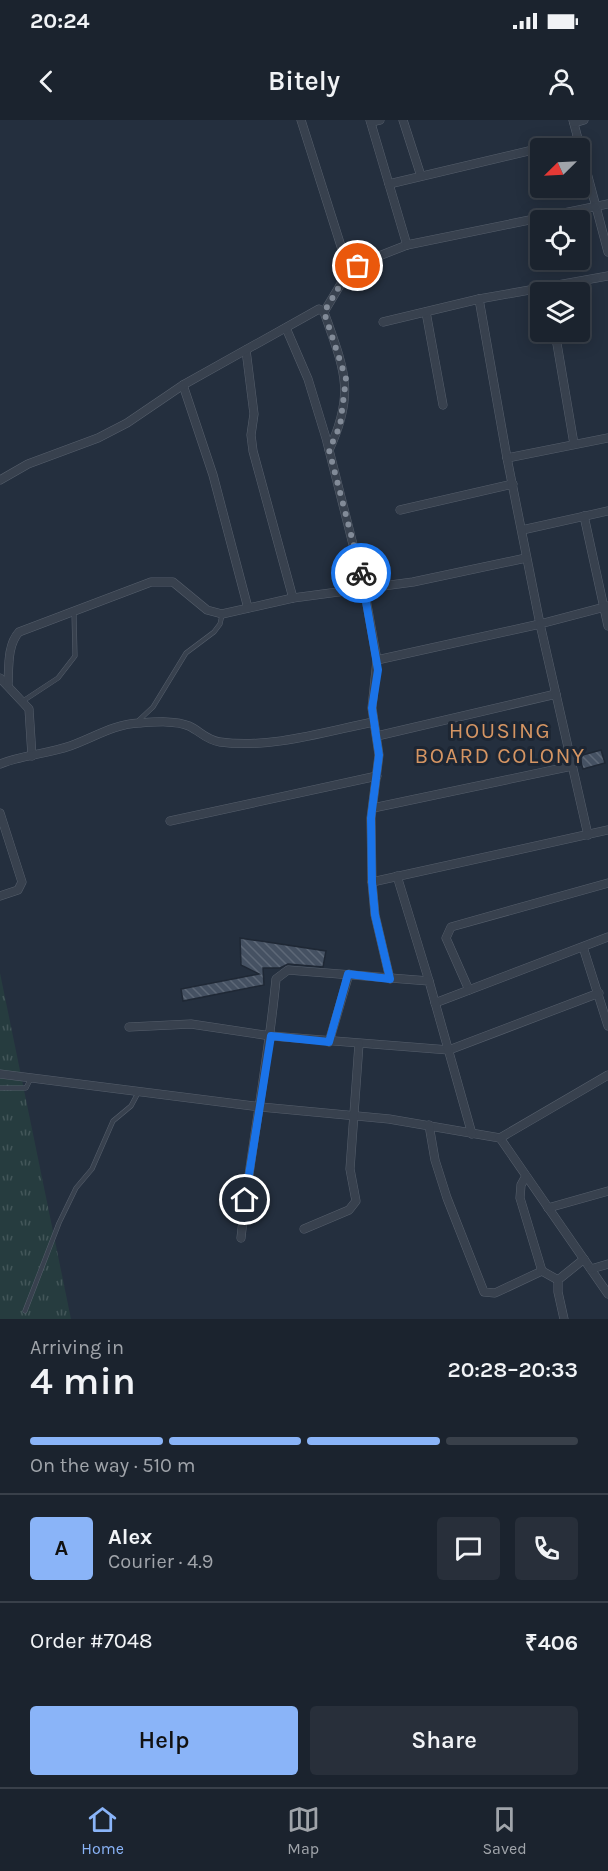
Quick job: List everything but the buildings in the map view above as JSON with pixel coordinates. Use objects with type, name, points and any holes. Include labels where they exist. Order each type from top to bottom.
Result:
[{"type":"street","points":[[301,120],[346,262],[351,267]]},
{"type":"street","points":[[403,120],[421,176]]},
{"type":"street","points":[[579,138],[573,121],[584,120]]},
{"type":"street","points":[[374,121],[407,245]]},
{"type":"street","points":[[389,184],[530,150]]},
{"type":"street","points":[[590,178],[608,252]]},
{"type":"street","points":[[324,312],[351,267],[407,245],[608,204]]},
{"type":"street","points":[[583,282],[608,276]]},
{"type":"street","points":[[383,322],[479,299],[530,292]]},
{"type":"street","points":[[479,299],[526,558],[588,835]]},
{"type":"street","points":[[0,480],[28,464],[98,438],[127,423],[183,385],[319,309],[324,312],[346,379],[340,426],[329,450]]},
{"type":"street","points":[[426,312],[443,405]]},
{"type":"street","points":[[286,328],[308,379],[329,450],[364,588],[377,660],[373,722],[377,736],[377,776],[373,808],[372,882],[375,915],[390,979]]},
{"type":"street","points":[[557,342],[574,444]]},
{"type":"street","points":[[246,350],[254,414],[251,435],[253,451],[293,598]]},
{"type":"street","points":[[183,385],[219,497],[248,609]]},
{"type":"street","points":[[507,458],[608,438]]},
{"type":"street","points":[[400,510],[513,484]]},
{"type":"street","points":[[522,530],[608,511]]},
{"type":"street","points":[[584,516],[606,606],[608,626]]},
{"type":"street","points":[[32,756],[31,718],[23,701],[3,682],[13,638],[29,627],[74,612],[135,586],[163,580],[173,582],[207,610],[222,614],[293,598],[413,582],[526,558]]},
{"type":"street","points":[[377,660],[540,624],[606,606]]},
{"type":"street","points":[[377,736],[556,694]]},
{"type":"street","points":[[0,764],[69,746],[108,730],[137,723],[179,723],[191,726],[204,738],[219,742],[241,743],[289,739],[373,722]]},
{"type":"street","points":[[373,808],[572,766]]},
{"type":"street","points":[[170,821],[377,776]]},
{"type":"street","points":[[0,813],[3,830],[22,882],[18,890],[0,896]]},
{"type":"street","points":[[372,882],[608,830]]},
{"type":"street","points":[[397,876],[472,1134]]},
{"type":"street","points":[[470,990],[446,938],[451,927],[608,883]]},
{"type":"street","points":[[435,1003],[608,937]]},
{"type":"street","points":[[583,947],[608,1026]]},
{"type":"street","points":[[241,1238],[249,1162],[261,1107],[271,1036],[276,979],[288,970],[429,981]]},
{"type":"street","points":[[329,1042],[348,974]]},
{"type":"street","points":[[129,1028],[191,1024],[329,1042],[448,1050],[598,993]]},
{"type":"street","points":[[304,1229],[354,1206],[356,1201],[350,1169],[358,1044]]},
{"type":"street","points":[[0,1074],[261,1107],[352,1115],[429,1125],[500,1138],[608,1075]]},
{"type":"street","points":[[429,1125],[435,1160],[447,1198],[484,1292],[495,1293],[542,1271]]},
{"type":"street","points":[[500,1138],[608,1294]]},
{"type":"street","points":[[526,1176],[521,1185],[520,1198],[542,1271],[558,1280]]},
{"type":"street","points":[[548,1208],[608,1191]]},
{"type":"street","points":[[558,1280],[584,1260]]},
{"type":"street","points":[[591,1269],[608,1264]]},
{"type":"street","points":[[558,1280],[558,1292],[564,1319]]},
{"type":"lane","points":[[23,701],[58,678],[75,656],[74,612]]},
{"type":"lane","points":[[137,723],[153,707],[186,653],[220,624],[222,614]]},
{"type":"lane","points":[[0,1088],[27,1088],[31,1078]]},
{"type":"lane","points":[[24,1311],[59,1223],[76,1188],[92,1169],[113,1121],[131,1106],[138,1092]]},
{"type":"green space","points":[[0,973],[71,1319],[0,1319]]},
{"type":"way so far","points":[[358,266],[351,267],[324,312],[346,379],[340,426],[329,450],[361,573]]},
{"type":"district","name":"HOUSING BOARD COLONY","points":[[500,744]]},
{"type":"route","points":[[245,1200],[249,1162],[261,1107],[271,1036],[329,1042],[348,974],[390,979],[375,915],[372,882],[371,818],[379,755],[372,708],[378,670],[361,573]]}]
